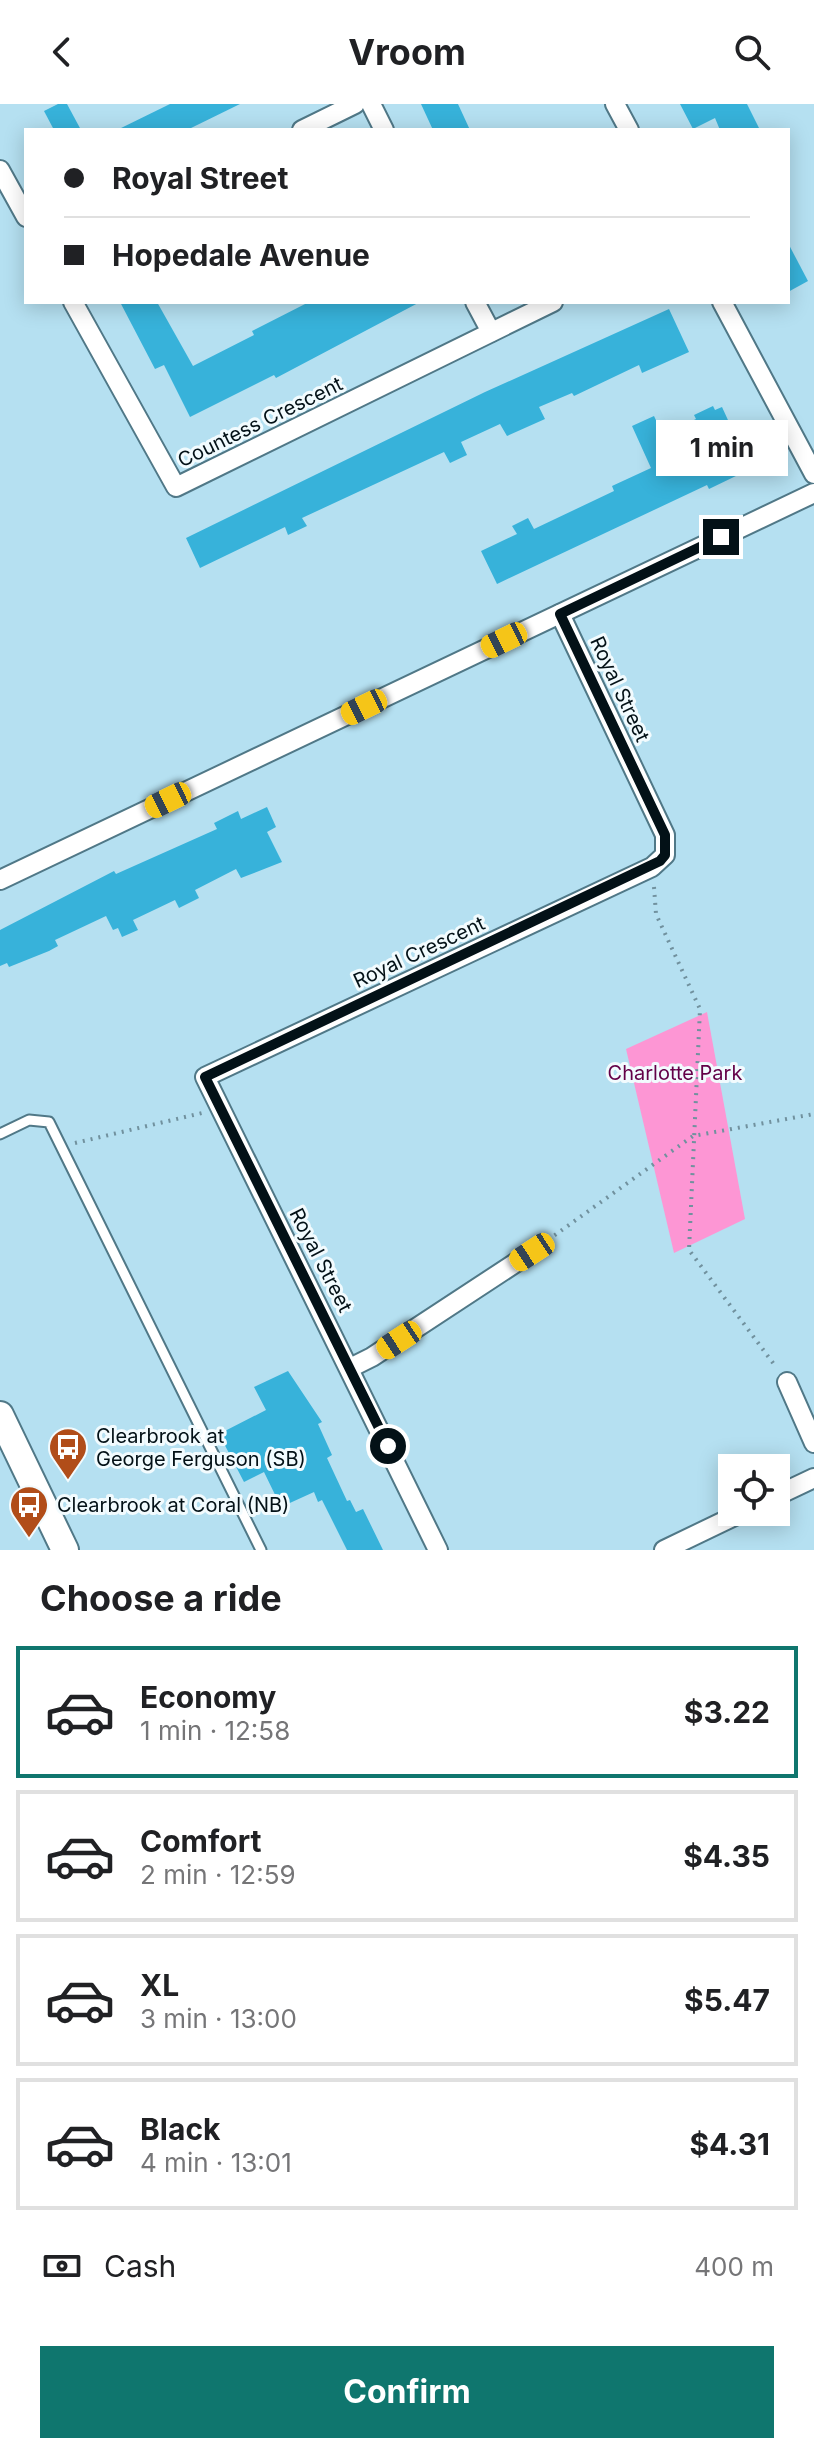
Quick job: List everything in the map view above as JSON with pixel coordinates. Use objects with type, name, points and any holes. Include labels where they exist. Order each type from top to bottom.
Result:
[{"type":"main road","points":[[0,1415],[11,1447],[65,1550]]},
{"type":"street","points":[[306,128],[355,104]]},
{"type":"street","points":[[371,104],[383,128]]},
{"type":"street","points":[[615,104],[628,128]]},
{"type":"street","points":[[0,170],[24,213]]},
{"type":"street","name":"Countess Crescent","points":[[74,304],[176,487],[549,304]]},
{"type":"street","points":[[476,304],[491,332]]},
{"type":"street","points":[[723,304],[814,474]]},
{"type":"street","points":[[0,880],[814,493]]},
{"type":"street","name":"Royal Street","points":[[560,614],[665,835],[665,855],[652,867]]},
{"type":"street","name":"Royal Crescent","points":[[205,1077],[652,867]]},
{"type":"street","name":"Royal Street","points":[[205,1077],[438,1550]]},
{"type":"street","points":[[350,1368],[532,1252]]},
{"type":"street","points":[[787,1382],[814,1443]]},
{"type":"street","points":[[790,1489],[814,1478]]},
{"type":"street","points":[[664,1550],[718,1524]]},
{"type":"lane","points":[[0,1134],[29,1120],[49,1122],[261,1550]]},
{"type":"path","points":[[652,867],[656,914],[700,1009],[689,1250],[787,1382]]},
{"type":"path","points":[[62,1146],[220,1109]]},
{"type":"path","points":[[532,1252],[693,1136],[814,1114]]},
{"type":"green space","name":"Charlotte Park","points":[[707,1012],[745,1219],[674,1253],[626,1049]]},
{"type":"building","points":[[58,104],[67,104],[80,128],[53,128],[44,111]]},
{"type":"building","points":[[170,104],[240,104],[191,128],[121,128]]},
{"type":"building","points":[[421,104],[458,104],[469,128],[432,128]]},
{"type":"building","points":[[680,104],[747,104],[759,128],[719,128],[715,118],[692,128]]},
{"type":"building","points":[[790,247],[808,281],[790,291]]},
{"type":"building","points":[[121,304],[158,304],[193,366],[254,335],[252,331],[305,304],[416,304],[276,378],[274,375],[190,417],[164,365],[155,369]]},
{"type":"building","points":[[669,309],[689,352],[642,373],[639,365],[574,396],[572,393],[539,407],[545,419],[507,436],[500,424],[461,442],[467,455],[450,463],[444,452],[302,518],[307,526],[288,535],[285,527],[200,568],[186,538],[485,392]]},
{"type":"building","points":[[713,406],[715,410],[722,407],[733,431],[737,429],[752,461],[735,469],[738,475],[709,489],[707,485],[497,584],[481,551],[517,534],[512,526],[528,518],[534,529],[614,491],[612,486],[651,468],[632,426],[654,416],[663,435],[696,419],[694,415]]},
{"type":"building","points":[[267,807],[276,827],[267,832],[282,862],[241,878],[236,869],[195,890],[199,898],[179,908],[175,900],[133,920],[138,930],[122,937],[118,928],[113,930],[106,916],[55,940],[58,946],[49,951],[9,967],[7,963],[0,966],[0,930],[114,871],[116,874],[217,829],[214,823],[238,811],[241,819]]},
{"type":"building","points":[[288,1371],[322,1422],[318,1424],[332,1455],[327,1458],[347,1501],[350,1500],[356,1512],[363,1509],[383,1550],[347,1550],[322,1500],[318,1502],[314,1492],[281,1507],[264,1472],[244,1482],[219,1434],[266,1410],[254,1387]]},
{"type":"place","name":"Clearbrook at George Ferguson (SB)","points":[[68,1481]]},
{"type":"place","name":"Clearbrook at Coral (NB)","points":[[29,1539]]},
{"type":"route","points":[[388,1446],[205,1077],[660,861],[665,855],[665,835],[560,614],[721,537]]}]
